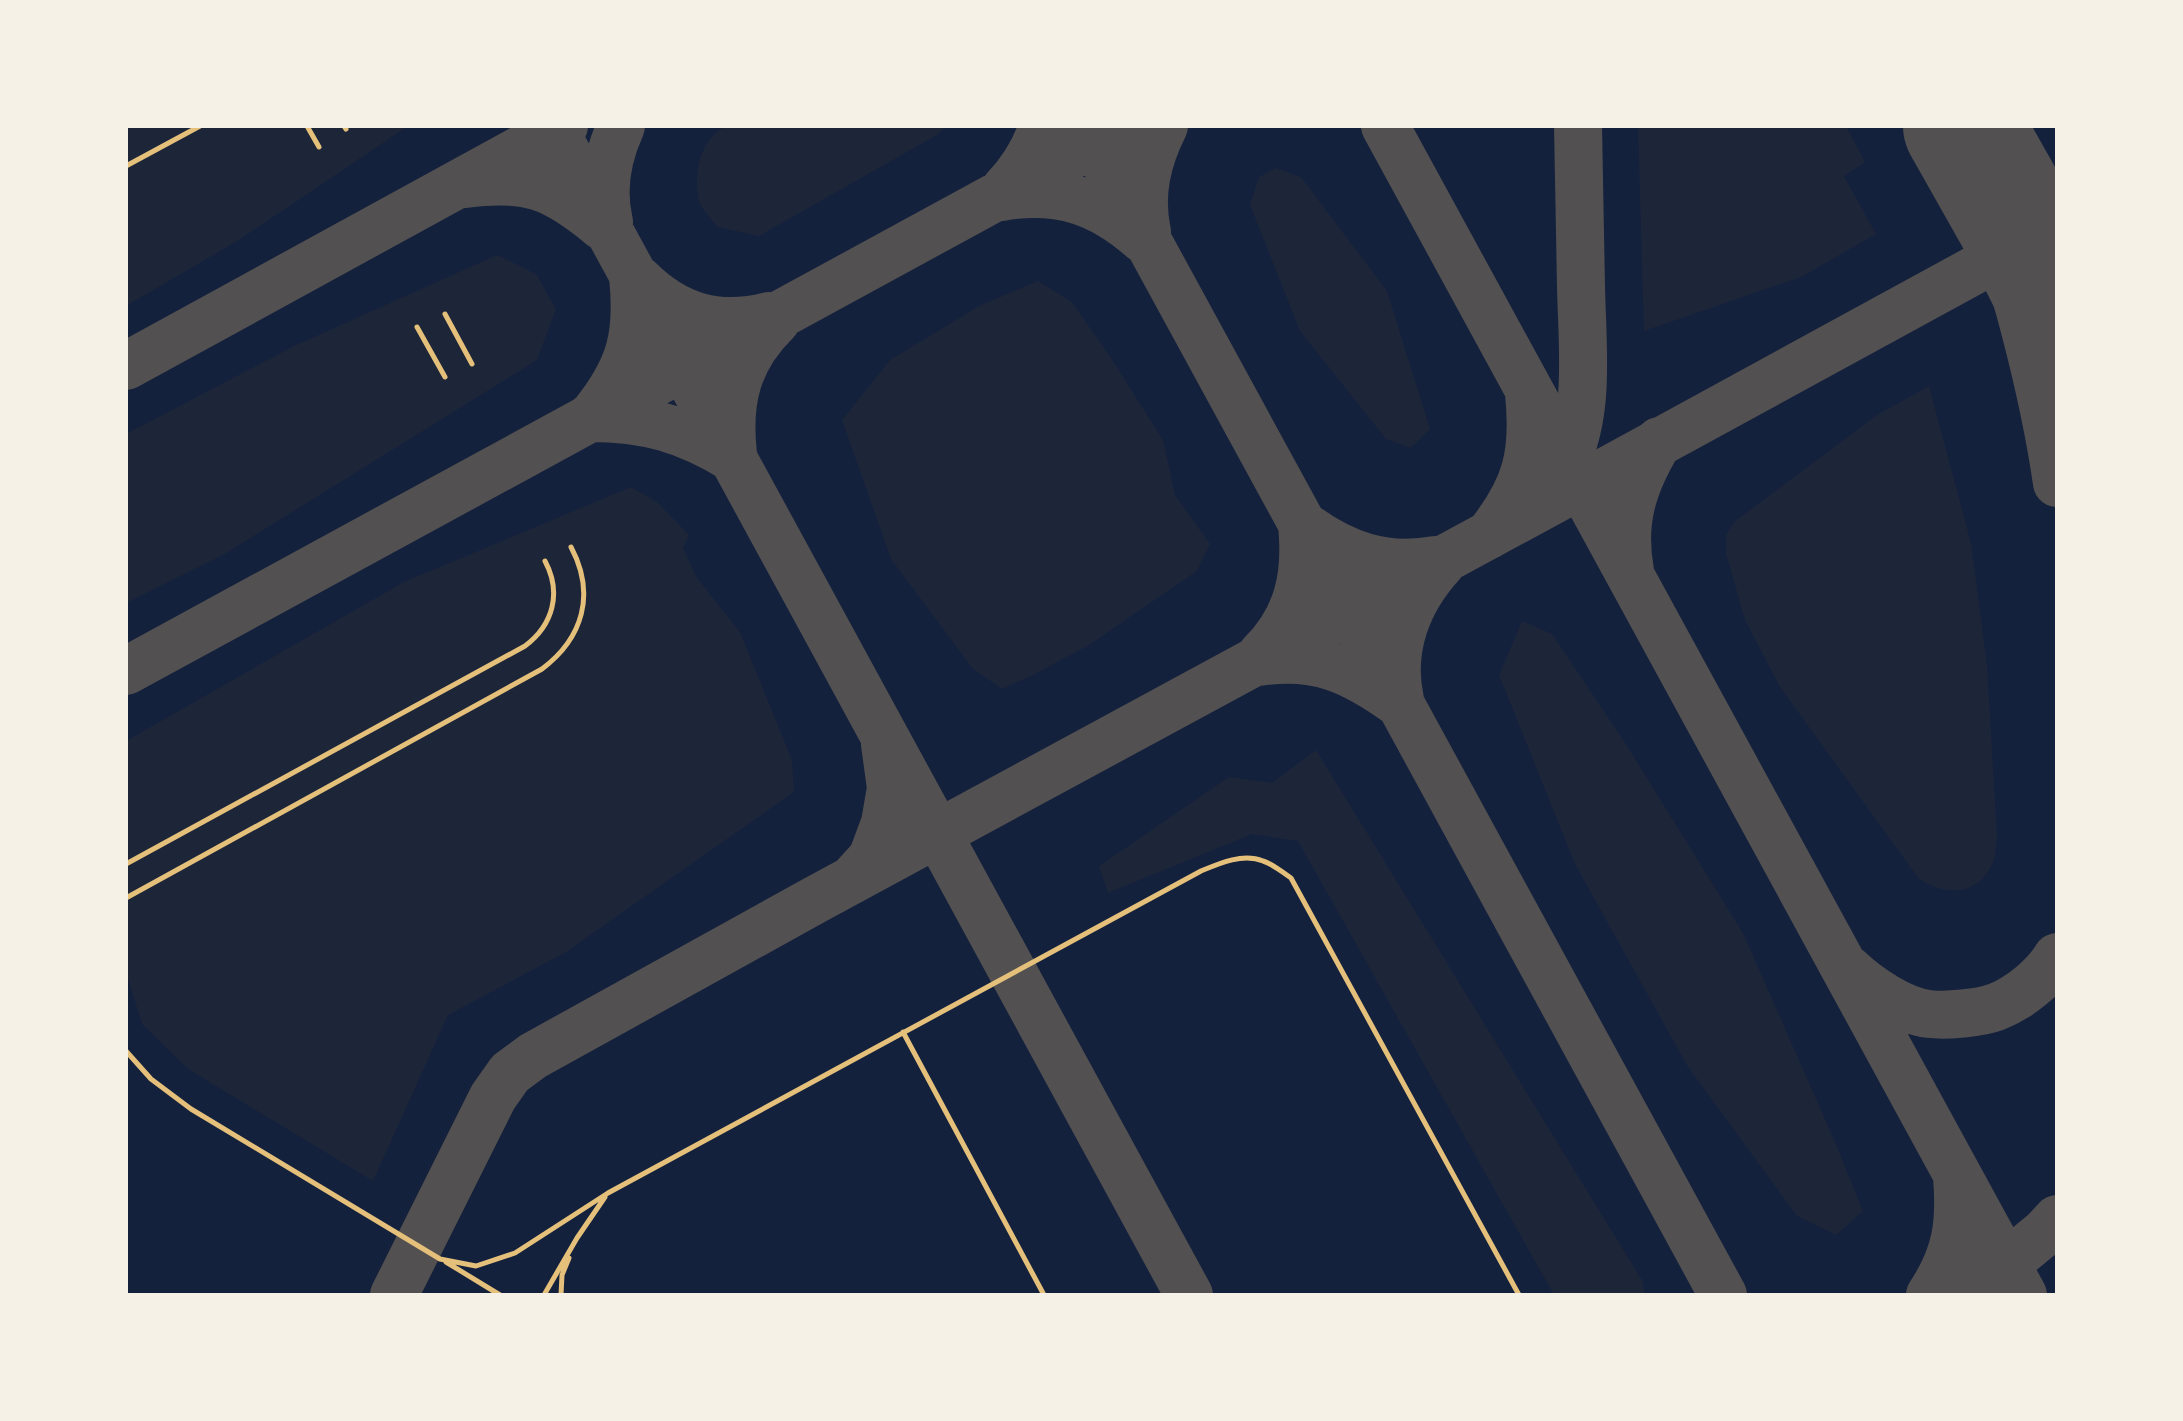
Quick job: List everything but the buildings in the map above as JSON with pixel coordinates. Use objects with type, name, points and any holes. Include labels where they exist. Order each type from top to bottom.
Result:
[{"type":"lane","points":[[126,166],[200,126]]},
{"type":"lane","points":[[307,126],[319,147]]},
{"type":"lane","points":[[445,314],[472,364]]},
{"type":"lane","points":[[417,327],[445,377]]},
{"type":"lane","points":[[126,898],[542,669],[556,658],[575,632],[584,600],[580,568],[571,547]]},
{"type":"lane","points":[[126,864],[525,646],[542,630],[552,609],[554,586],[545,561]]},
{"type":"lane","points":[[440,1259],[476,1266],[515,1253],[608,1193],[903,1032],[1201,871],[1225,861],[1245,858],[1263,860],[1291,878],[1519,1295]]},
{"type":"lane","points":[[903,1032],[1044,1295]]},
{"type":"lane","points":[[126,1051],[151,1079],[191,1109],[497,1294]]},
{"type":"lane","points":[[544,1295],[608,1193]]},
{"type":"lane","points":[[561,1295],[562,1275],[577,1238]]},
{"type":"shaded area","points":[[126,126],[408,126],[239,240],[126,306]]},
{"type":"shaded area","points":[[726,126],[946,126],[937,135],[759,236],[718,227],[699,201],[697,179],[700,158],[710,139]]},
{"type":"shaded area","points":[[1638,126],[1846,126],[1865,162],[1844,176],[1876,234],[1801,277],[1644,331]]},
{"type":"shaded area","points":[[1276,168],[1301,177],[1387,291],[1430,429],[1411,448],[1386,439],[1300,331],[1250,205],[1259,177]]},
{"type":"shaded area","points":[[497,255],[536,274],[556,309],[537,360],[223,555],[126,603],[126,434],[294,346]]},
{"type":"shaded area","points":[[1038,281],[1072,302],[1111,358],[1163,440],[1175,495],[1210,544],[1197,571],[1089,645],[1002,689],[973,669],[891,559],[842,420],[890,360],[979,306]]},
{"type":"shaded area","points":[[1929,386],[1971,543],[1987,665],[1996,850],[1993,862],[1979,882],[1960,890],[1940,888],[1919,879],[1780,687],[1745,620],[1726,554],[1726,535],[1734,522],[1877,415]]},
{"type":"shaded area","points":[[631,487],[657,502],[689,535],[683,548],[697,578],[740,632],[792,760],[794,792],[566,952],[448,1015],[373,1181],[188,1069],[142,1024],[126,972],[126,741],[404,582]]},
{"type":"shaded area","points":[[1522,621],[1552,634],[1624,741],[1743,933],[1863,1211],[1836,1235],[1797,1216],[1688,1067],[1575,864],[1499,675]]},
{"type":"shaded area","points":[[1316,750],[1642,1280],[1645,1295],[1554,1295],[1298,841],[1252,834],[1108,893],[1099,866],[1229,777],[1272,783]]},
{"type":"taxiway","points":[[552,126],[1189,1295]]},
{"type":"taxiway","points":[[126,366],[564,126]]},
{"type":"taxiway","points":[[609,222],[607,173],[621,126]]},
{"type":"taxiway","points":[[1005,189],[1028,159],[1043,126]]},
{"type":"taxiway","points":[[1085,126],[1723,1295]]},
{"type":"taxiway","points":[[126,671],[1126,126]]},
{"type":"taxiway","points":[[1147,232],[1144,204],[1146,178],[1164,126]]},
{"type":"taxiway","points":[[1385,126],[2023,1295]]},
{"type":"taxiway","points":[[1560,473],[1577,430],[1583,382],[1578,126]]},
{"type":"taxiway","points":[[1969,137],[2031,352],[2057,483]]},
{"type":"taxiway","points":[[465,184],[506,181],[538,187],[569,201],[602,226]]},
{"type":"taxiway","points":[[1001,197],[1041,194],[1077,200],[1111,215],[1143,239]]},
{"type":"taxiway","points":[[394,1295],[493,1097],[510,1073],[533,1056],[2057,225]]},
{"type":"taxiway","points":[[593,415],[616,382],[630,350],[635,316],[633,276]]},
{"type":"taxiway","points":[[639,280],[668,303],[699,317],[732,321],[769,316]]},
{"type":"taxiway","points":[[733,454],[732,416],[738,382],[752,350],[776,321]]},
{"type":"taxiway","points":[[1489,535],[1512,501],[1526,468],[1531,434],[1529,393]]},
{"type":"taxiway","points":[[589,418],[629,420],[664,427],[699,440],[734,459]]},
{"type":"taxiway","points":[[1630,571],[1627,536],[1631,503],[1642,472],[1659,441]]},
{"type":"taxiway","points":[[1302,524],[1333,544],[1365,557],[1399,563],[1436,560]]},
{"type":"taxiway","points":[[1262,654],[1285,625],[1298,594],[1303,560],[1302,524]]},
{"type":"taxiway","points":[[1400,700],[1397,662],[1404,627],[1419,593],[1442,563]]},
{"type":"taxiway","points":[[1258,662],[1298,660],[1334,667],[1350,673],[1400,704]]},
{"type":"taxiway","points":[[852,880],[872,858],[885,823],[891,788],[885,744]]},
{"type":"taxiway","points":[[1849,970],[1897,1004],[1929,1014],[1953,1014],[1989,1009],[2013,998],[2038,980],[2057,957]]},
{"type":"taxiway","points":[[1930,1295],[1946,1267],[1955,1239],[1957,1177]]},
{"type":"taxiway","points":[[1948,1295],[2006,1264],[2057,1219]]},
{"type":"runway","points":[[1963,126],[2057,299]]}]
